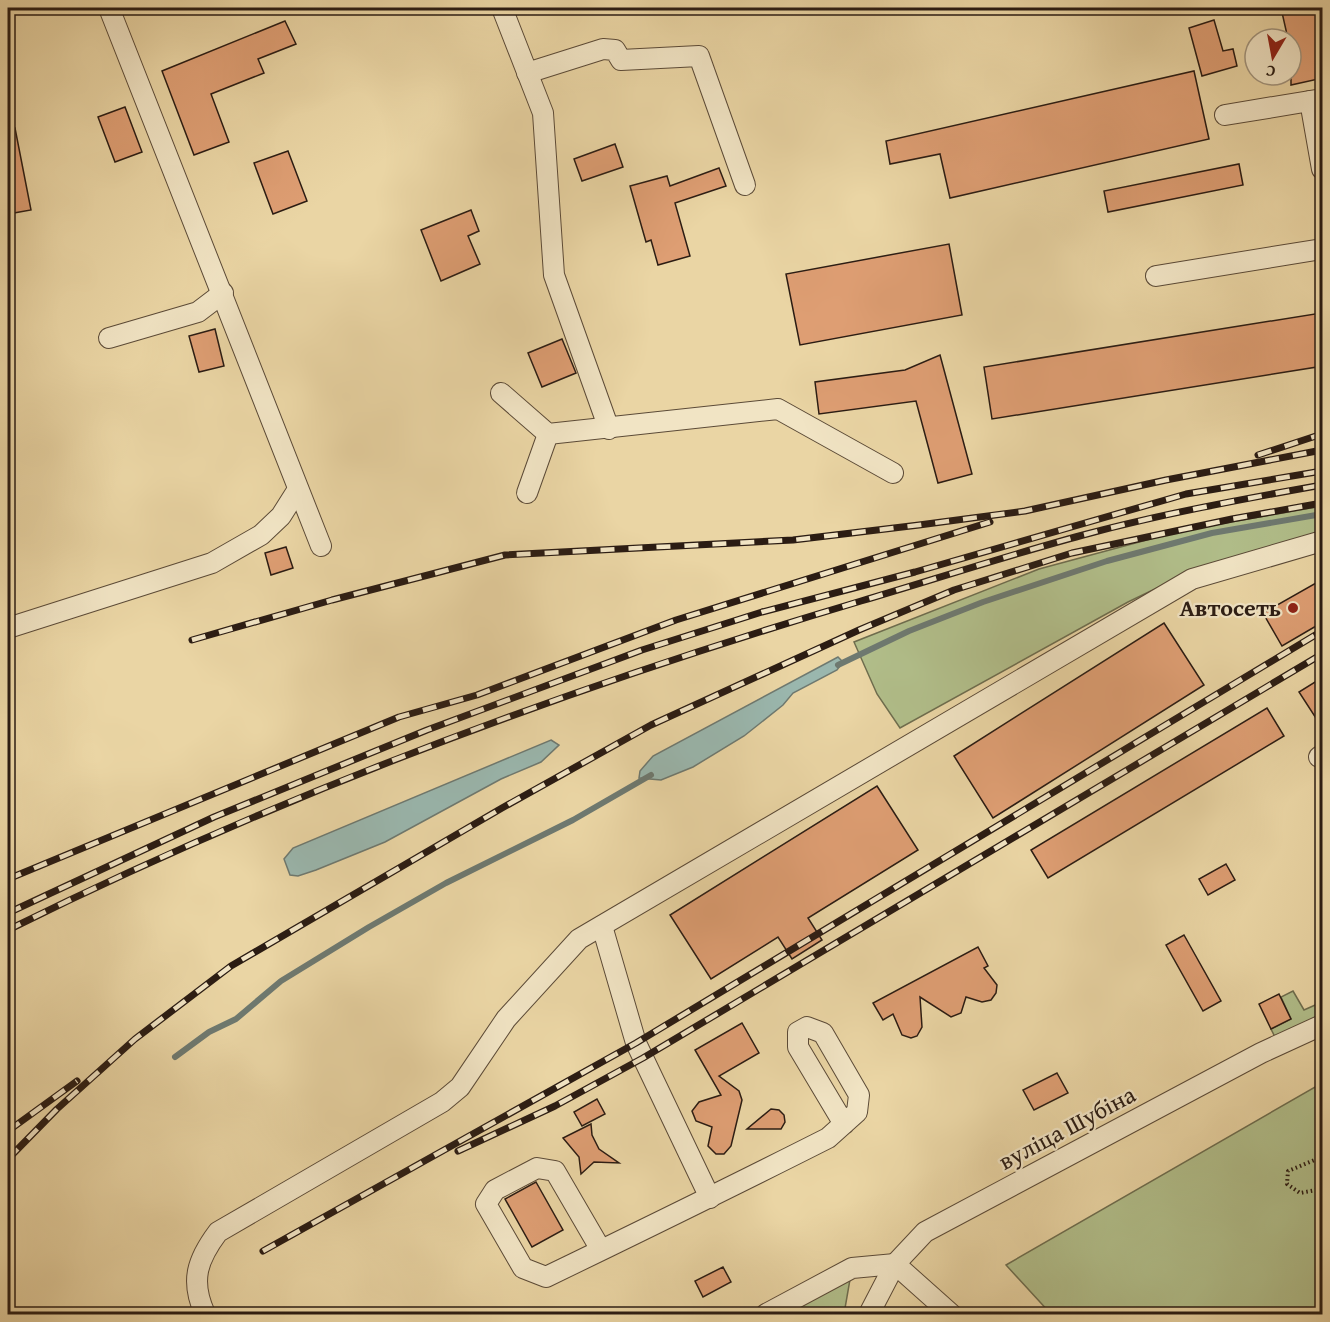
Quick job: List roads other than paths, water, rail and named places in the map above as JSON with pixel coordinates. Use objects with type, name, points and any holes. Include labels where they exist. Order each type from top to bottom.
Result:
[{"type":"street","points":[[109,8],[321,546]]},
{"type":"street","points":[[502,8],[543,113],[554,275],[609,429]]},
{"type":"street","points":[[527,73],[603,49],[615,50],[621,60],[699,56],[745,185]]},
{"type":"street","points":[[1225,116],[1316,100],[1323,169]]},
{"type":"street","points":[[1156,276],[1323,249]]},
{"type":"street","points":[[109,338],[198,312],[223,293]]},
{"type":"street","points":[[501,393],[548,434],[778,409],[893,473]]},
{"type":"street","points":[[527,493],[548,434]]},
{"type":"street","points":[[8,628],[212,563],[261,535],[281,516],[298,489]]},
{"type":"street","points":[[205,1314],[198,1299],[196,1277],[202,1253],[218,1232],[442,1102],[460,1087],[506,1019],[579,939],[1192,579],[1323,541]]},
{"type":"street","points":[[602,926],[636,1043],[710,1198]]},
{"type":"street","name":"вуліца Шубіна","points":[[869,1314],[895,1264],[925,1232],[1261,1053],[1323,1025]]},
{"type":"street","points":[[601,1250],[555,1171],[537,1168],[495,1190],[486,1204],[523,1268],[546,1277],[710,1198],[828,1138],[844,1124]]},
{"type":"street","points":[[766,1314],[852,1268],[895,1264],[951,1314]]},
{"type":"water","points":[[838,657],[843,662],[837,670],[793,693],[783,705],[744,736],[693,767],[661,780],[639,778],[640,771],[653,756]]},
{"type":"water","points":[[551,740],[559,745],[541,762],[501,779],[385,842],[316,870],[298,876],[290,875],[284,859],[293,848]]},
{"type":"waterway","points":[[838,665],[909,631],[983,602],[1107,561],[1212,533],[1322,514]]},
{"type":"waterway","points":[[175,1057],[209,1032],[236,1019],[281,981],[369,927],[446,883],[573,820],[651,775]]},
{"type":"railway","points":[[1258,455],[1322,434]]},
{"type":"railway","points":[[192,640],[332,600],[505,555],[793,540],[919,525],[1025,511],[1166,480],[1322,450]]},
{"type":"railway","points":[[8,913],[214,817],[427,730],[642,650],[762,612],[915,572],[1186,494],[1322,471]]},
{"type":"railway","points":[[8,930],[111,880],[321,789],[535,707],[643,670],[1000,559],[1112,527],[1232,501],[1322,485]]},
{"type":"railway","points":[[8,1159],[57,1109],[135,1039],[231,966],[502,808],[651,725],[859,630],[954,590],[1072,553],[1232,519],[1322,503]]},
{"type":"railway","points":[[8,879],[399,717],[477,695],[676,620],[990,522]]},
{"type":"railway","points":[[263,1251],[636,1043],[1322,631]]},
{"type":"railway","points":[[458,1151],[555,1106],[643,1058],[1322,654]]},
{"type":"railway","points":[[8,1131],[77,1081]]},
{"type":"place","name":"Автосеть","points":[[1293,608]]}]
